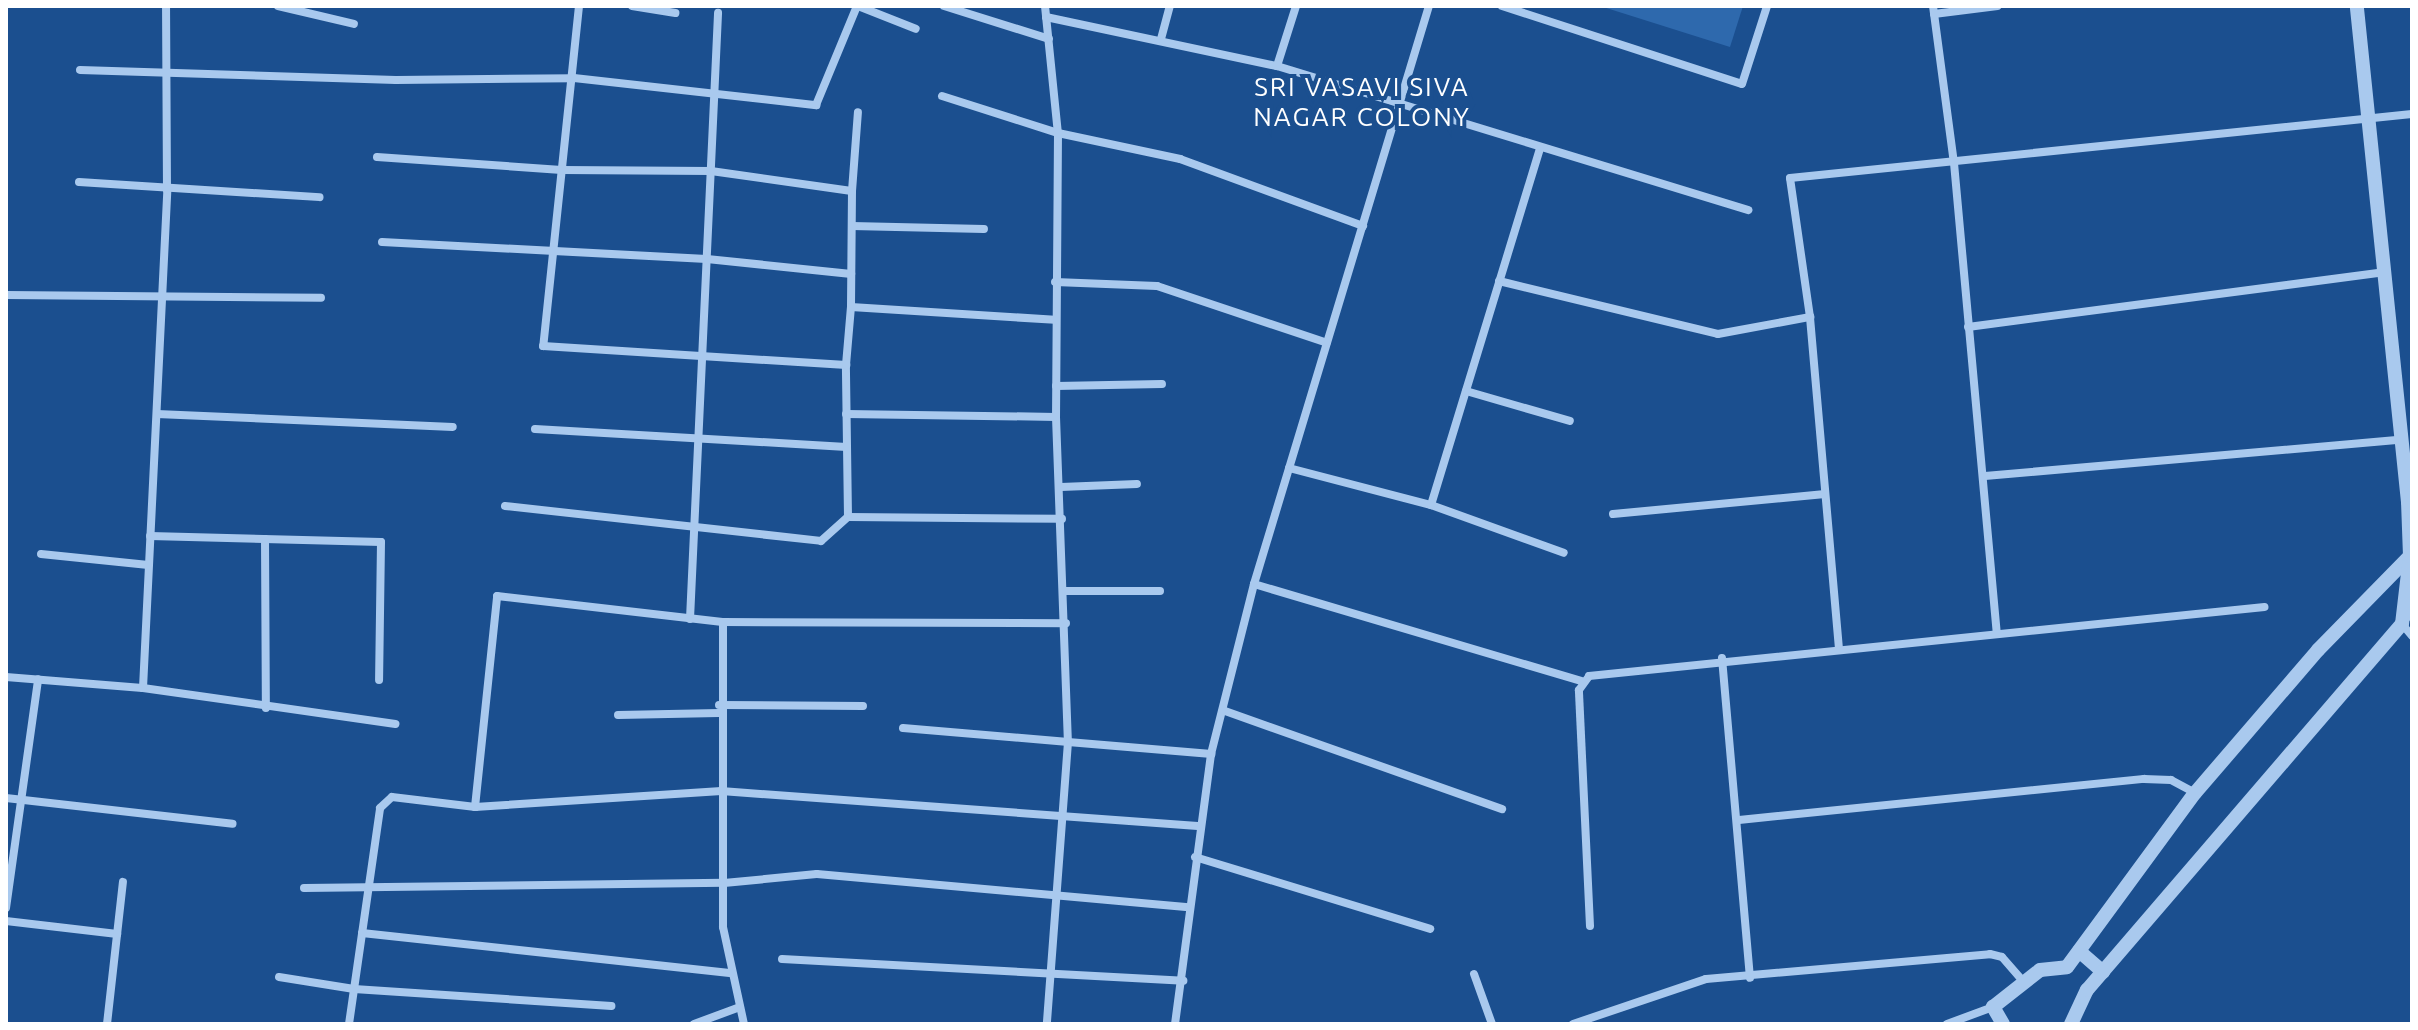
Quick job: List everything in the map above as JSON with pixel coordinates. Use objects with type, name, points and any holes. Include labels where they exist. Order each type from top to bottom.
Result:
[{"type":"street","points":[[143,688],[167,190],[163,72],[166,6]]},
{"type":"street","points":[[278,6],[354,24]]},
{"type":"street","points":[[579,6],[574,78],[550,253],[543,346],[703,352],[846,365]]},
{"type":"street","points":[[632,6],[675,13]]},
{"type":"street","points":[[80,70],[396,80],[574,78],[816,105],[858,6],[916,29]]},
{"type":"street","points":[[944,6],[1049,39]]},
{"type":"street","points":[[1045,6],[1058,133],[1056,417],[1066,591],[1068,742],[1047,1024]]},
{"type":"street","points":[[1161,39],[1170,6]]},
{"type":"street","points":[[1277,66],[1296,6]]},
{"type":"street","points":[[1175,1024],[1183,981],[1198,826],[1211,754],[1225,711],[1254,584],[1429,6]]},
{"type":"street","points":[[1502,6],[1742,84],[1767,6]]},
{"type":"street","points":[[1997,6],[1933,10],[1954,163],[1985,476],[1997,634]]},
{"type":"street","points":[[2357,6],[2386,272],[2411,555],[2402,624],[2412,636]]},
{"type":"street","points":[[690,619],[718,13]]},
{"type":"street","points":[[1046,17],[1277,66],[1399,107],[1748,210]]},
{"type":"street","points":[[942,96],[1058,133],[1180,159],[1363,226]]},
{"type":"street","points":[[848,517],[846,365],[858,112]]},
{"type":"street","points":[[1839,649],[1810,317],[1790,178],[2412,114]]},
{"type":"street","points":[[1431,505],[1540,149]]},
{"type":"street","points":[[377,157],[562,170],[711,171],[852,191]]},
{"type":"street","points":[[79,182],[167,190],[320,197]]},
{"type":"street","points":[[852,226],[984,229]]},
{"type":"street","points":[[382,242],[707,259],[851,274]]},
{"type":"street","points":[[1968,327],[2386,272]]},
{"type":"street","points":[[1499,281],[1718,334],[1810,317]]},
{"type":"street","points":[[1055,282],[1157,286],[1327,343]]},
{"type":"street","points":[[6,295],[321,298]]},
{"type":"street","points":[[851,307],[1055,320]]},
{"type":"street","points":[[1056,386],[1162,384]]},
{"type":"street","points":[[1466,391],[1570,421]]},
{"type":"street","points":[[157,414],[453,427]]},
{"type":"street","points":[[846,414],[1056,417]]},
{"type":"street","points":[[535,429],[846,447]]},
{"type":"street","points":[[1985,476],[2399,440]]},
{"type":"street","points":[[1289,468],[1431,505],[1564,553]]},
{"type":"street","points":[[1061,487],[1137,484]]},
{"type":"street","points":[[1613,514],[1825,494]]},
{"type":"street","points":[[505,506],[821,541],[848,517],[1062,519]]},
{"type":"street","points":[[150,536],[381,542],[379,680]]},
{"type":"street","points":[[265,539],[266,708]]},
{"type":"street","points":[[41,554],[148,565]]},
{"type":"street","points":[[1947,1024],[1993,1007],[2040,970],[2067,967],[2190,790],[2318,650],[2411,555]]},
{"type":"street","points":[[1254,584],[1581,681],[1722,658],[2264,607]]},
{"type":"street","points":[[1066,591],[1160,591]]},
{"type":"street","points":[[475,807],[497,596],[723,622],[1066,623]]},
{"type":"street","points":[[2071,1024],[2087,990],[2412,611]]},
{"type":"street","points":[[723,622],[719,709],[723,927],[744,1024]]},
{"type":"street","points":[[1722,658],[1739,820],[1750,978]]},
{"type":"street","points":[[6,677],[143,688],[266,708],[395,724]]},
{"type":"street","points":[[6,908],[38,679]]},
{"type":"street","points":[[1581,681],[1590,926]]},
{"type":"street","points":[[618,715],[863,706]]},
{"type":"street","points":[[1225,711],[1502,809]]},
{"type":"street","points":[[903,728],[1211,754]]},
{"type":"street","points":[[1739,820],[2171,780],[2190,790]]},
{"type":"street","points":[[349,1024],[380,808],[386,798],[475,807],[721,791],[1198,826]]},
{"type":"street","points":[[6,798],[233,824]]},
{"type":"street","points":[[1195,857],[1430,929]]},
{"type":"street","points":[[304,888],[370,884],[724,883],[817,874],[1189,907]]},
{"type":"street","points":[[107,1024],[123,882]]},
{"type":"street","points":[[6,921],[117,934]]},
{"type":"street","points":[[362,933],[732,973]]},
{"type":"street","points":[[2079,951],[2103,972]]},
{"type":"street","points":[[1573,1024],[1682,983],[1990,954],[2002,957],[2024,982]]},
{"type":"street","points":[[782,959],[1183,981]]},
{"type":"street","points":[[1474,974],[1492,1024]]},
{"type":"street","points":[[279,977],[354,989],[611,1006]]},
{"type":"street","points":[[694,1024],[740,1007]]},
{"type":"street","points":[[1993,1007],[2003,1024]]},
{"type":"shaded area","points":[[1600,6],[1743,6],[1730,47]]},
{"type":"district","name":"SRI VASAVI SIVA NAGAR COLONY","points":[[1362,102]]}]
